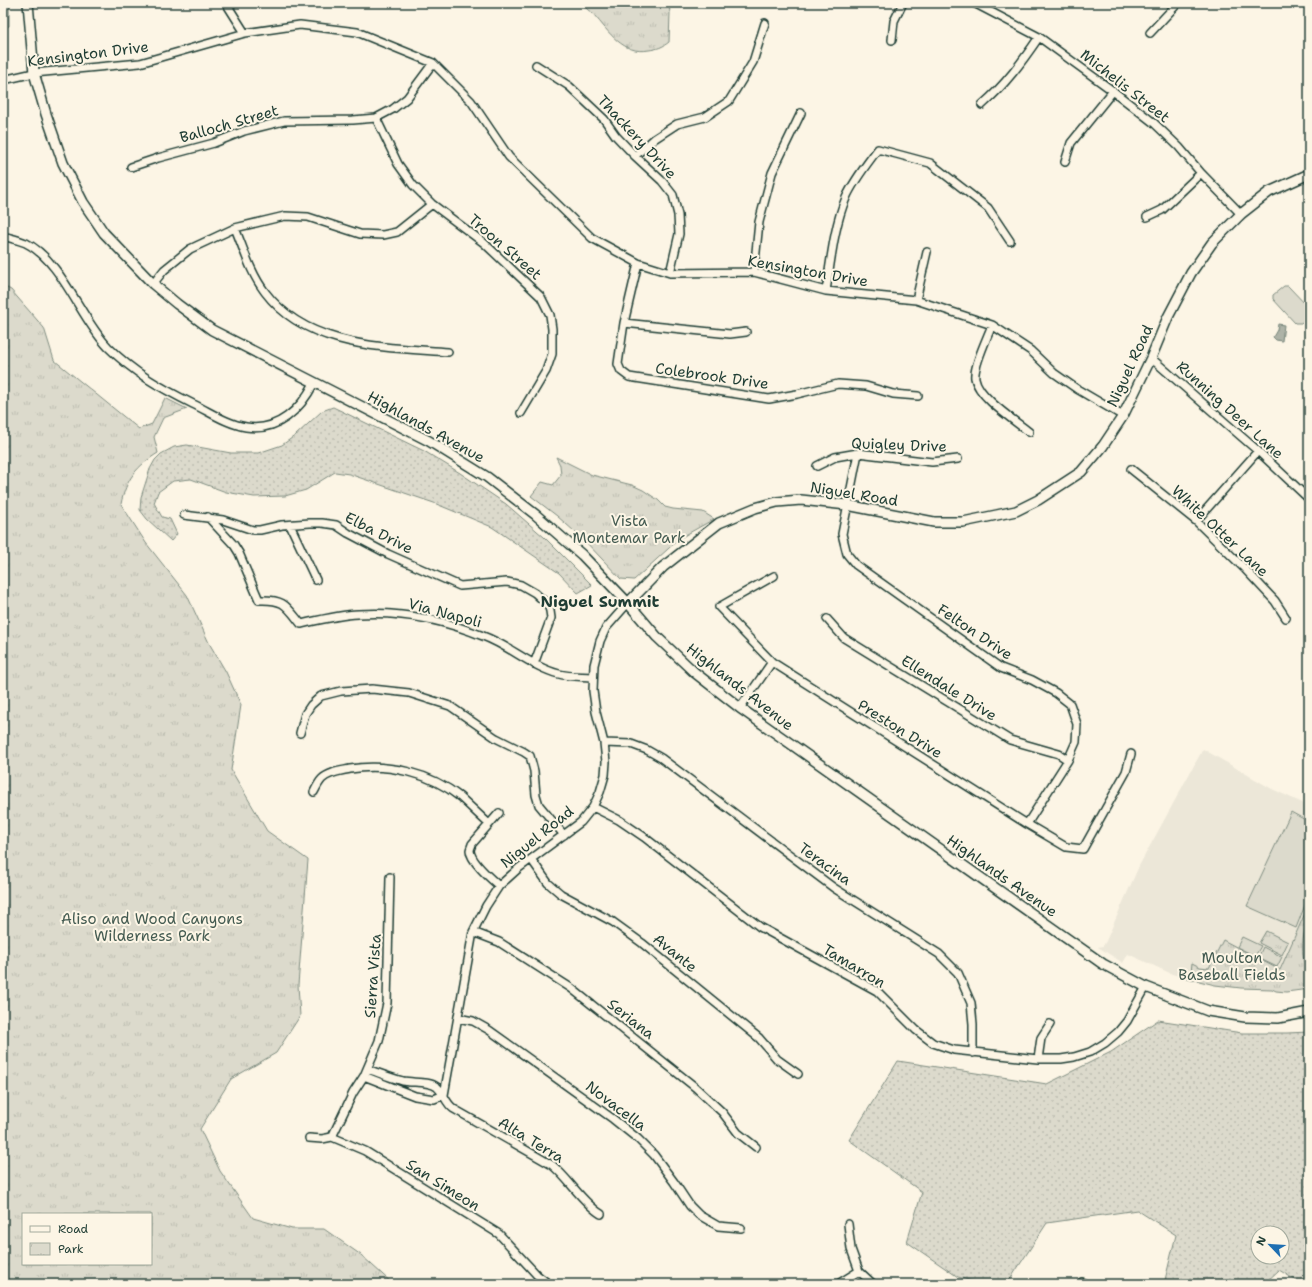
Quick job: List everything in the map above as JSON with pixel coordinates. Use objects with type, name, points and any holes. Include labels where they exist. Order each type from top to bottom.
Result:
[{"type":"main road","name":"Highlands Avenue","points":[[28,3],[34,73],[46,114],[64,163],[83,202],[104,233],[153,284],[177,304],[212,330],[429,441],[487,477],[536,515],[582,555],[628,603],[657,637],[694,672],[740,708],[1103,964],[1146,987],[1208,1011],[1238,1016],[1278,1018],[1309,1012]]},
{"type":"main road","name":"Niguel Road","points":[[628,603],[663,567],[719,523],[755,508],[777,502],[801,500],[847,505],[934,522],[963,522],[1016,511],[1038,500],[1081,472],[1103,446],[1123,416],[1151,358],[1168,317],[1191,273],[1212,243],[1241,214],[1269,192],[1309,174]]},
{"type":"street","points":[[226,3],[245,33]]},
{"type":"street","points":[[892,40],[894,21],[903,3]]},
{"type":"street","name":"Michelis Street","points":[[974,3],[1039,37],[1154,123],[1179,147],[1201,173],[1241,214]]},
{"type":"street","points":[[1150,33],[1178,3]]},
{"type":"street","points":[[635,156],[654,139],[677,124],[705,117],[729,101],[753,62],[765,23]]},
{"type":"street","name":"Kensington Drive","points":[[3,80],[34,73],[140,63],[245,33],[300,25],[357,32],[433,63],[471,101],[509,158],[592,238],[638,263],[670,274],[754,272],[826,291],[916,300],[992,325],[1031,351],[1054,373],[1077,389],[1123,416]]},
{"type":"street","points":[[982,105],[998,91],[1017,68],[1039,37]]},
{"type":"street","name":"Balloch Street","points":[[131,167],[214,143],[244,131],[284,121],[353,120],[376,118],[393,109],[406,98],[433,63]]},
{"type":"street","name":"Thackery Drive","points":[[536,65],[569,86],[604,119],[616,136],[662,181],[673,195],[678,215],[679,234],[670,274]]},
{"type":"street","points":[[1065,162],[1072,143],[1113,91]]},
{"type":"street","points":[[754,272],[759,222],[772,173],[801,113]]},
{"type":"street","name":"Troon Street","points":[[376,118],[398,164],[413,185],[432,204],[484,243],[541,297],[550,314],[552,329],[552,354],[546,371],[521,413]]},
{"type":"street","points":[[826,291],[841,210],[862,170],[878,149],[930,162],[988,208],[1010,242]]},
{"type":"street","points":[[1147,217],[1162,210],[1201,173]]},
{"type":"street","points":[[153,284],[164,270],[190,249],[235,228],[285,216],[308,218],[360,234],[383,235],[397,232],[432,204]]},
{"type":"street","points":[[235,228],[253,274],[265,293],[295,321],[322,333],[355,343],[448,352]]},
{"type":"street","points":[[3,236],[26,244],[42,255],[57,272],[91,325],[108,346],[128,364],[160,387],[226,420],[246,427],[266,426],[282,420],[294,412],[307,397],[314,383]]},
{"type":"street","points":[[916,300],[927,252]]},
{"type":"street","points":[[638,263],[624,322],[730,334],[746,332]]},
{"type":"street","name":"Colebrook Drive","points":[[624,322],[618,364],[622,371],[629,377],[768,399],[838,384],[866,386],[892,394],[918,396]]},
{"type":"street","points":[[992,325],[978,362],[975,377],[980,388],[990,401],[1029,432]]},
{"type":"street","name":"Running Deer Lane","points":[[1151,358],[1258,451],[1309,499]]},
{"type":"street","points":[[1196,522],[1258,451]]},
{"type":"street","name":"Felton Drive","points":[[858,453],[842,534],[847,554],[856,565],[1001,668],[1032,680],[1056,693],[1070,704],[1077,724],[1076,742],[1068,760],[1027,824]]},
{"type":"street","name":"Quigley Drive","points":[[817,466],[835,457],[858,453],[932,462],[958,459]]},
{"type":"street","name":"White Otter Lane","points":[[1131,469],[1196,522],[1245,569],[1275,601],[1286,618]]},
{"type":"street","name":"Elba Drive","points":[[184,515],[208,517],[253,530],[290,525],[322,523],[336,525],[388,554],[460,586],[507,582],[521,586],[535,593],[548,605],[550,611],[551,618],[534,664]]},
{"type":"street","name":"Via Napoli","points":[[208,517],[239,553],[258,600],[270,599],[281,602],[286,605],[301,624],[357,614],[394,613],[440,621],[484,636],[534,664],[560,674],[593,677]]},
{"type":"street","points":[[290,525],[316,580]]},
{"type":"street","name":"Preston Drive","points":[[774,576],[719,608],[772,662],[1027,824],[1066,847],[1083,849],[1126,772],[1131,754]]},
{"type":"street","name":"Niguel Road","points":[[444,1095],[473,932],[486,906],[499,886],[519,868],[581,822],[593,807],[600,792],[605,775],[606,762],[604,743],[596,712],[593,691],[596,653],[606,628],[628,603]]},
{"type":"street","name":"Ellendale Drive","points":[[827,619],[844,638],[1010,740],[1059,754],[1068,760]]},
{"type":"street","points":[[740,708],[772,662]]},
{"type":"street","points":[[300,733],[305,714],[311,704],[321,696],[341,691],[372,689],[409,692],[450,706],[496,738],[530,756],[534,771],[536,795],[539,805],[564,835]]},
{"type":"street","name":"Teracina","points":[[604,743],[631,744],[647,750],[661,758],[834,888],[939,954],[958,973],[971,1003],[973,1024],[972,1053]]},
{"type":"street","points":[[314,792],[321,779],[334,772],[371,767],[387,768],[420,775],[442,786],[458,796],[489,824]]},
{"type":"street","name":"Tamarron","points":[[593,807],[619,820],[644,837],[760,927],[877,991],[916,1030],[933,1043],[954,1050],[1038,1059],[1061,1059],[1090,1052],[1105,1043],[1118,1032],[1127,1021],[1146,987]]},
{"type":"street","points":[[499,813],[472,844],[470,850],[472,856],[483,871],[499,886]]},
{"type":"street","name":"Avante","points":[[531,859],[548,883],[560,894],[613,922],[642,943],[759,1038],[776,1059],[798,1074]]},
{"type":"street","name":"Sierra Vista","points":[[332,1136],[366,1072],[379,1041],[387,1003],[390,877]]},
{"type":"street","name":"Seriana","points":[[473,932],[499,942],[571,988],[695,1086],[722,1112],[738,1133],[756,1147]]},
{"type":"street","name":"Novacella","points":[[458,1018],[473,1021],[490,1030],[613,1119],[638,1139],[654,1156],[690,1206],[699,1215],[718,1226],[741,1228]]},
{"type":"street","points":[[1038,1059],[1041,1038],[1050,1024]]},
{"type":"street","points":[[366,1072],[415,1096],[434,1099],[444,1095]]},
{"type":"street","name":"Alta Terra","points":[[366,1072],[404,1081],[436,1086],[444,1095],[446,1101],[454,1109],[552,1165],[565,1176],[590,1205],[601,1214]]},
{"type":"street","points":[[309,1138],[332,1136]]},
{"type":"street","name":"San Simeon","points":[[332,1136],[365,1151],[499,1234],[537,1275],[549,1284]]},
{"type":"street","points":[[848,1224],[851,1249],[859,1271],[873,1284]]},
{"type":"street","points":[[838,1284],[859,1271]]},
{"type":"shaded area","points":[[1278,324],[1284,325],[1282,341],[1276,340],[1273,337],[1277,330]]},
{"type":"shaded area","points":[[1203,749],[1272,789],[1309,806],[1309,904],[1280,970],[1223,940],[1209,968],[1200,967],[1191,972],[1187,978],[1172,974],[1128,954],[1123,963],[1098,947],[1103,946],[1106,941],[1139,866]]},
{"type":"green space","points":[[3,3],[9,3],[9,26],[3,28]]},
{"type":"green space","points":[[580,3],[669,3],[669,42],[652,50],[640,51],[624,46],[617,41],[594,15]]},
{"type":"green space","name":"Aliso and Wood Canyons Wilderness Park","points":[[3,286],[11,290],[44,328],[54,360],[139,429],[152,424],[165,398],[187,409],[163,418],[154,437],[158,453],[138,468],[129,480],[121,504],[146,543],[187,595],[209,643],[226,672],[241,705],[231,770],[267,831],[308,860],[298,985],[300,1016],[276,1053],[231,1079],[200,1129],[220,1171],[253,1218],[292,1229],[324,1229],[361,1255],[393,1284],[3,1284]]},
{"type":"green space","points":[[1284,286],[1288,286],[1309,308],[1309,316],[1301,323],[1295,323],[1273,299],[1273,295]]},
{"type":"green space","points":[[333,407],[424,451],[506,504],[544,537],[592,585],[578,593],[559,573],[492,527],[434,503],[349,474],[335,472],[306,490],[285,496],[254,497],[226,492],[191,479],[173,481],[158,492],[154,503],[162,517],[170,519],[177,534],[171,541],[147,519],[140,510],[141,497],[150,469],[155,460],[161,454],[174,447],[187,445],[231,453],[258,453],[282,445],[296,435],[322,411]]},
{"type":"green space","name":"Vista Montemar Park","points":[[556,457],[592,475],[632,485],[643,490],[658,500],[665,507],[703,512],[714,519],[680,538],[634,580],[621,579],[583,539],[531,496],[542,482],[553,485],[561,475],[560,465]]},
{"type":"green space","points":[[1291,812],[1309,822],[1309,895],[1296,928],[1247,906]]},
{"type":"green space","name":"Moulton Baseball Fields","points":[[1309,904],[1309,989],[1286,992],[1272,989],[1241,988],[1215,985],[1187,978],[1191,972],[1192,963],[1200,967],[1209,968],[1223,940],[1280,970]]},
{"type":"green space","points":[[1309,919],[1309,975],[1304,961],[1303,940]]},
{"type":"green space","points":[[1266,931],[1288,942],[1282,955],[1259,943]]},
{"type":"green space","points":[[1242,937],[1261,946],[1255,956],[1237,947]]},
{"type":"green space","points":[[1263,947],[1282,957],[1277,967],[1258,958]]},
{"type":"green space","points":[[1158,1020],[1242,1033],[1309,1032],[1309,1284],[1302,1284],[1279,1270],[1264,1284],[1164,1284],[1176,1235],[1137,1210],[1047,1223],[1007,1284],[983,1284],[958,1277],[907,1242],[922,1192],[849,1140],[898,1061],[1047,1084],[1111,1052]]},
{"type":"district","name":"Niguel Summit","points":[[600,601]]}]
